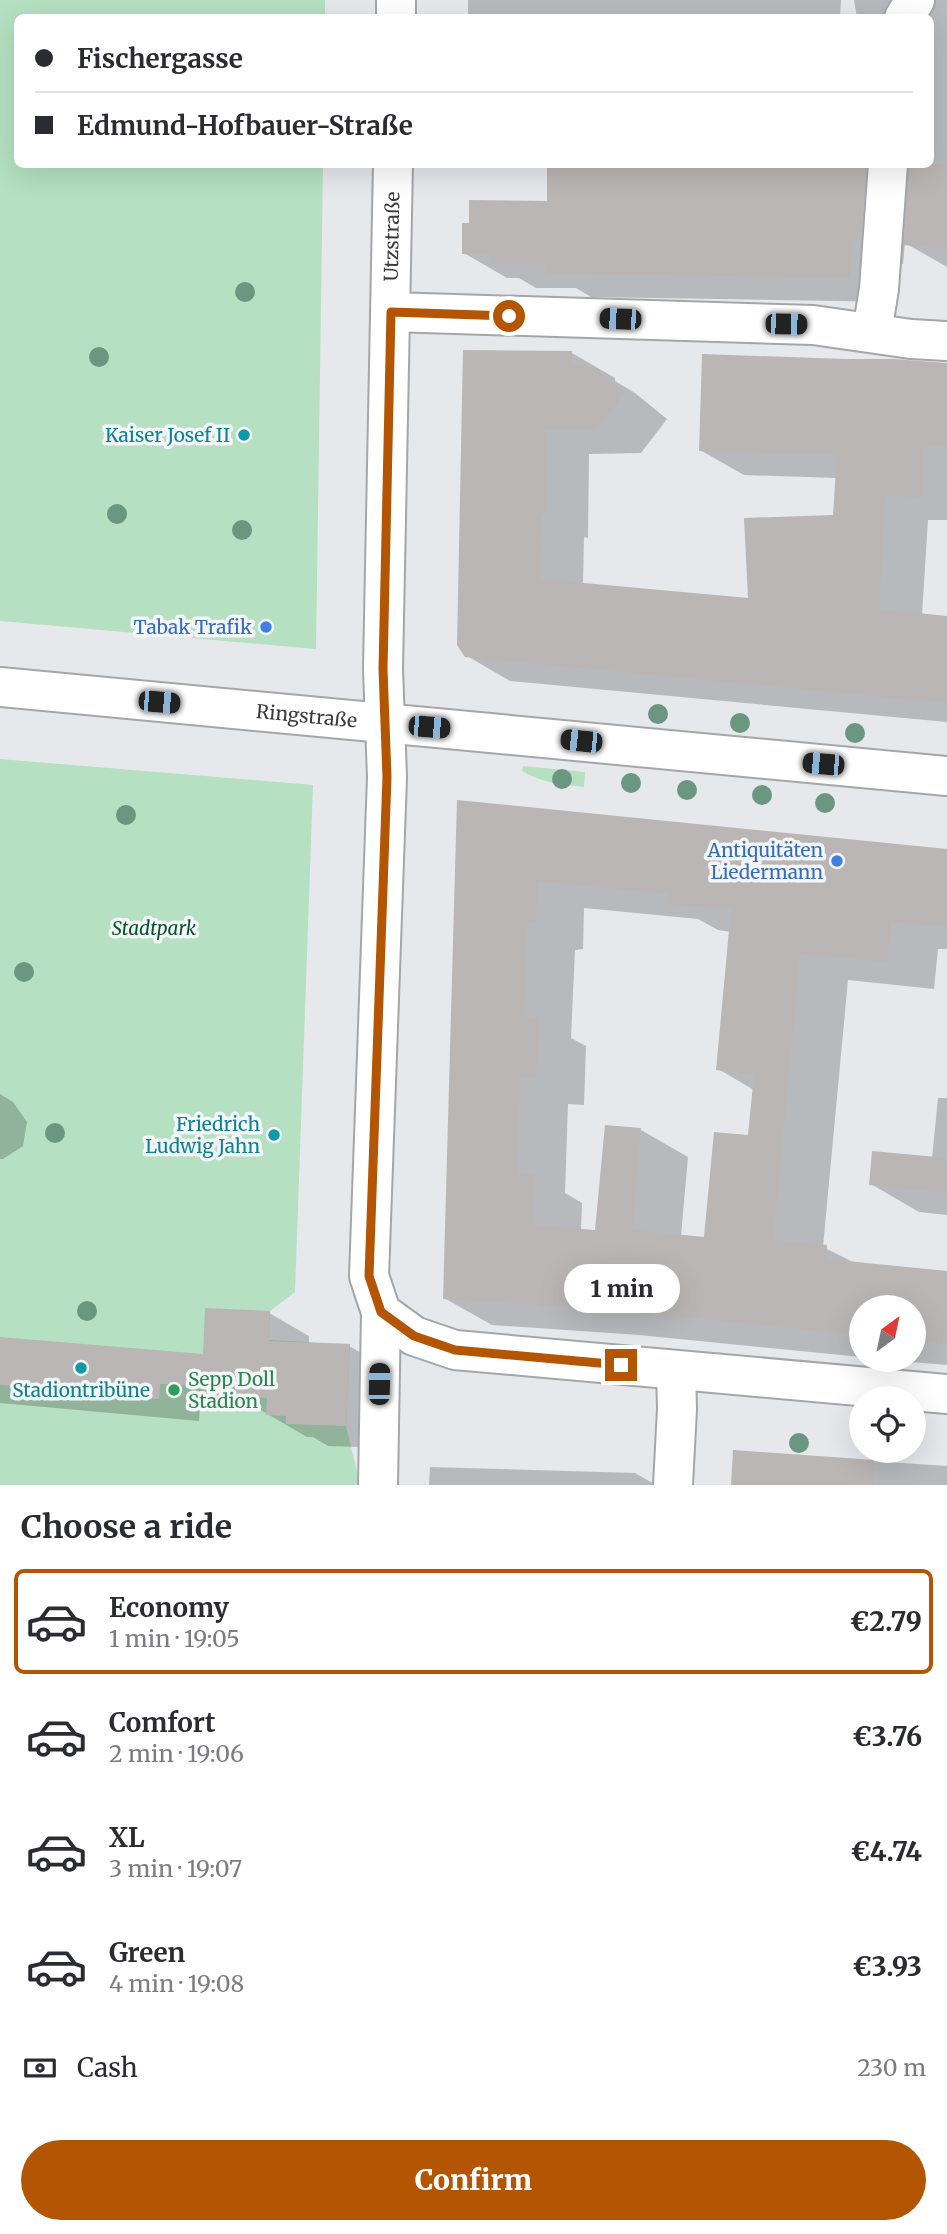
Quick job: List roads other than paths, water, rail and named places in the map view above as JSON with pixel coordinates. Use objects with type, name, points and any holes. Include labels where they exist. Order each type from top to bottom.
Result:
[{"type":"street","name":"Utzstraße","points":[[378,1485],[381,1312],[369,1276],[387,777],[384,655],[393,168]]},
{"type":"street","points":[[872,332],[879,289],[888,168]]},
{"type":"street","points":[[391,312],[813,325],[911,339],[947,341]]},
{"type":"street","name":"Ringstraße","points":[[0,687],[947,776]]},
{"type":"street","points":[[381,1312],[414,1336],[455,1350],[947,1394]]},
{"type":"street","points":[[673,1485],[676,1370]]},
{"type":"place","name":"Kaiser Josef II","points":[[244,435]]},
{"type":"place","name":"Tabak Trafik","points":[[266,627]]},
{"type":"place","name":"Antiquitäten Liedermann","points":[[837,861]]},
{"type":"place","name":"Friedrich Ludwig Jahn","points":[[274,1135]]},
{"type":"place","name":"Stadiontribüne","points":[[81,1368]]},
{"type":"place","name":"Sepp Doll Stadion","points":[[174,1390]]},
{"type":"park label","name":"Stadtpark","points":[[154,928]]}]
